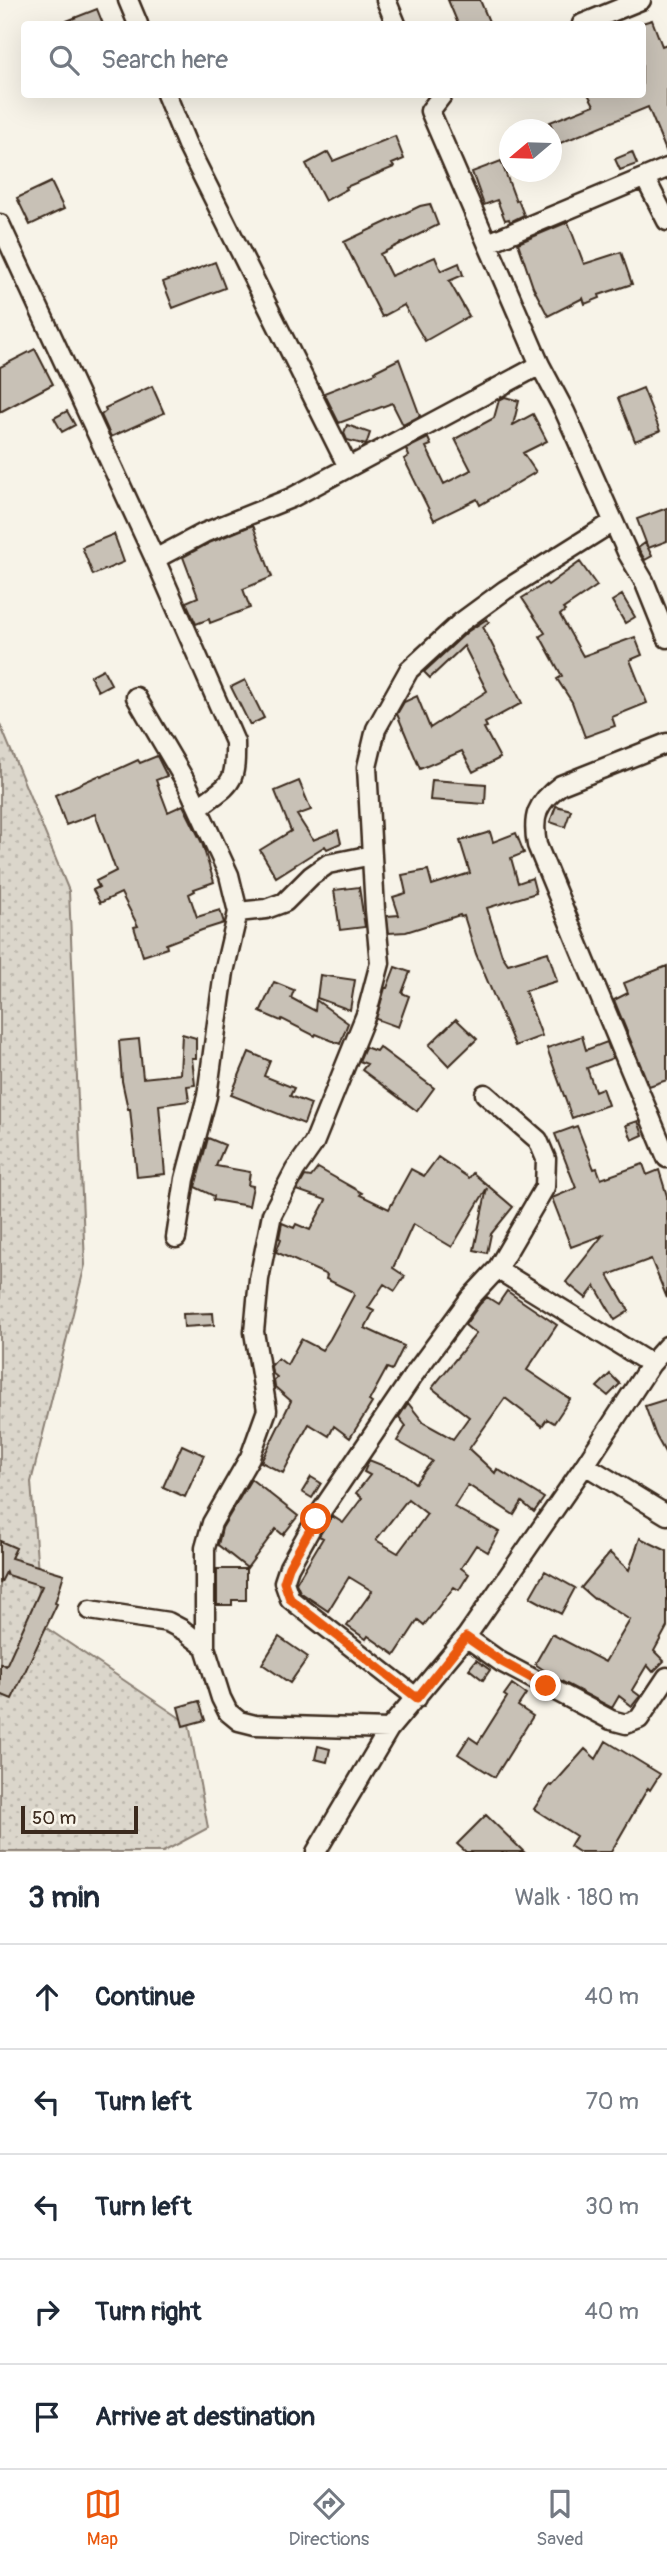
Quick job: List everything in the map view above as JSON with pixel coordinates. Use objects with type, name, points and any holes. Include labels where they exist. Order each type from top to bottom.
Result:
[{"type":"street","points":[[128,0],[137,21]]},
{"type":"street","points":[[386,0],[395,21]]},
{"type":"street","points":[[589,21],[640,0]]},
{"type":"street","points":[[168,98],[187,145],[348,467]]},
{"type":"street","points":[[427,103],[540,365],[565,412],[635,570],[644,581],[667,638]]},
{"type":"street","points":[[488,243],[667,168]]},
{"type":"street","points":[[645,178],[667,221]]},
{"type":"street","points":[[0,224],[155,559],[235,742],[232,782],[198,808]]},
{"type":"street","points":[[155,559],[204,533],[290,498],[540,365]]},
{"type":"street","points":[[389,1729],[255,1725],[239,1721],[228,1712],[205,1647],[205,1548],[212,1523],[250,1457],[267,1409],[254,1332],[259,1279],[272,1214],[295,1170],[314,1143],[368,1012],[380,963],[367,767],[376,730],[409,670],[460,622],[505,590],[613,522]]},
{"type":"street","points":[[136,696],[187,784],[229,876],[238,912],[224,972],[207,1096],[185,1180],[176,1238]]},
{"type":"street","points":[[667,743],[561,785],[547,795],[537,811],[533,825],[537,845],[667,1157]]},
{"type":"street","points":[[238,912],[266,909],[285,902],[311,876],[328,864],[372,856]]},
{"type":"street","points":[[417,1698],[290,1599],[284,1582],[289,1567],[316,1519],[387,1413],[471,1297],[497,1269],[545,1187],[546,1159],[538,1140],[485,1094]]},
{"type":"street","points":[[497,1269],[651,1364]]},
{"type":"street","points":[[320,1846],[389,1729],[466,1637],[651,1364],[667,1346]]},
{"type":"street","points":[[585,1465],[667,1515]]},
{"type":"street","points":[[90,1610],[168,1622],[205,1647]]},
{"type":"street","points":[[466,1637],[502,1662],[611,1720],[626,1724],[639,1718],[667,1677]]},
{"type":"shaded area","points":[[0,724],[69,891],[85,1265],[31,1482],[42,1625],[189,1724],[208,1828],[163,1852],[0,1852]]},
{"type":"building","points":[[448,0],[480,0],[489,21],[457,21]]},
{"type":"building","points":[[97,9],[102,21],[67,21]]},
{"type":"building","points":[[652,20],[662,46],[667,44],[667,153],[648,107],[562,142],[562,119],[558,119],[594,105],[590,98],[646,98],[646,22]]},
{"type":"building","points":[[395,136],[404,159],[392,164],[394,167],[346,187],[347,189],[325,201],[306,164],[328,152],[333,161]]},
{"type":"building","points":[[632,152],[637,164],[620,170],[615,159]]},
{"type":"building","points":[[499,162],[499,182],[509,182],[524,215],[510,222],[509,219],[505,220],[497,200],[484,205],[472,172]]},
{"type":"building","points":[[51,182],[64,209],[30,225],[17,198]]},
{"type":"building","points":[[430,204],[438,225],[380,254],[391,276],[435,257],[441,271],[459,263],[463,275],[449,281],[469,316],[425,341],[404,305],[382,317],[344,242],[420,206]]},
{"type":"building","points":[[568,222],[584,264],[621,252],[632,284],[599,295],[600,298],[585,304],[583,298],[548,316],[533,287],[518,243]]},
{"type":"building","points":[[215,262],[225,288],[173,308],[163,282]]},
{"type":"building","points":[[35,349],[53,384],[0,412],[0,367]]},
{"type":"building","points":[[399,359],[420,416],[403,425],[392,403],[339,423],[324,393],[376,373],[375,371]]},
{"type":"building","points":[[152,386],[164,413],[111,437],[101,415],[106,411],[105,408]]},
{"type":"building","points":[[643,388],[660,431],[635,441],[618,398]]},
{"type":"building","points":[[505,397],[519,401],[513,425],[533,414],[547,441],[523,453],[536,472],[480,505],[477,499],[434,520],[404,459],[409,456],[406,449],[428,438],[431,445],[426,447],[444,484],[471,470],[455,439],[494,418],[499,400]]},
{"type":"building","points":[[67,411],[75,425],[62,432],[54,418]]},
{"type":"building","points":[[347,425],[370,433],[366,445],[347,440],[344,433]]},
{"type":"building","points":[[667,508],[667,541],[648,548],[637,519]]},
{"type":"building","points":[[253,525],[272,577],[243,589],[250,608],[210,623],[209,619],[196,624],[186,602],[198,597],[183,557]]},
{"type":"building","points":[[114,534],[124,562],[93,575],[82,547]]},
{"type":"building","points":[[645,543],[652,556],[645,560],[638,548]]},
{"type":"building","points":[[580,562],[597,586],[563,609],[565,611],[560,615],[583,656],[635,637],[642,655],[630,660],[647,703],[612,717],[615,726],[585,737],[572,702],[557,679],[562,676],[540,636],[545,633],[522,598],[546,583],[548,585]]},
{"type":"building","points":[[622,595],[635,617],[625,623],[612,601]]},
{"type":"building","points":[[487,619],[489,622],[483,627],[522,703],[485,723],[487,727],[484,728],[500,758],[473,772],[462,751],[420,769],[397,714],[404,702],[417,696],[430,728],[487,691],[464,646],[430,678],[424,672],[467,632]]},
{"type":"building","points":[[103,669],[111,684],[98,691],[90,676]]},
{"type":"building","points":[[245,680],[264,718],[250,725],[231,687]]},
{"type":"building","points":[[157,756],[167,776],[156,780],[168,812],[183,805],[202,843],[214,882],[194,889],[195,891],[189,894],[197,917],[220,910],[224,923],[166,944],[167,948],[143,956],[134,927],[138,926],[121,893],[100,903],[93,890],[99,887],[96,881],[116,871],[95,814],[66,825],[55,795],[138,760],[140,763]]},
{"type":"building","points":[[432,780],[486,784],[485,804],[430,800]]},
{"type":"building","points":[[299,781],[311,810],[297,815],[313,840],[338,830],[341,843],[327,849],[325,846],[276,877],[260,850],[291,831],[275,791]]},
{"type":"building","points":[[556,806],[571,810],[565,827],[550,822]]},
{"type":"building","points":[[490,832],[493,842],[516,833],[524,853],[511,858],[518,883],[532,878],[536,893],[487,908],[502,955],[508,964],[548,952],[557,981],[525,991],[542,1036],[515,1046],[476,954],[464,916],[406,932],[389,933],[387,916],[399,915],[393,897],[406,893],[402,875],[428,870],[432,885],[470,873],[460,841]]},
{"type":"building","points":[[359,887],[365,927],[340,930],[334,890]]},
{"type":"building","points":[[667,966],[667,1080],[649,1086],[614,1000],[628,993],[624,983]]},
{"type":"building","points":[[395,967],[410,972],[402,993],[409,996],[398,1027],[376,1019],[385,988]]},
{"type":"building","points":[[320,975],[355,980],[350,1010],[317,998]]},
{"type":"building","points":[[274,982],[294,990],[291,998],[315,1011],[316,1000],[348,1023],[340,1044],[260,1012]]},
{"type":"building","points":[[456,1019],[477,1039],[449,1066],[429,1045]]},
{"type":"building","points":[[182,1034],[196,1038],[196,1058],[192,1058],[195,1085],[187,1086],[189,1101],[159,1105],[165,1174],[137,1177],[130,1109],[122,1081],[119,1041],[139,1039],[143,1078],[180,1074]]},
{"type":"building","points":[[582,1036],[586,1050],[607,1042],[613,1058],[587,1068],[595,1091],[602,1088],[608,1105],[572,1118],[547,1048]]},
{"type":"building","points":[[365,1047],[376,1051],[379,1047],[434,1088],[417,1111],[362,1070],[367,1064],[359,1061]]},
{"type":"building","points":[[249,1052],[270,1061],[264,1076],[294,1088],[290,1096],[311,1104],[304,1124],[231,1095]]},
{"type":"building","points":[[638,1121],[643,1135],[632,1140],[626,1125]]},
{"type":"building","points":[[577,1126],[594,1169],[597,1168],[601,1179],[643,1164],[647,1175],[659,1170],[667,1196],[667,1298],[651,1259],[608,1275],[629,1311],[615,1320],[595,1286],[586,1298],[566,1282],[603,1235],[571,1247],[552,1198],[576,1188],[555,1134]]},
{"type":"building","points":[[208,1138],[225,1145],[216,1166],[250,1172],[248,1185],[253,1186],[249,1206],[213,1200],[214,1196],[195,1187]]},
{"type":"building","points":[[438,1157],[469,1178],[473,1173],[513,1207],[491,1234],[487,1253],[474,1250],[487,1188],[452,1247],[413,1224],[393,1268],[405,1276],[395,1291],[384,1284],[368,1308],[374,1311],[365,1328],[404,1346],[392,1370],[387,1368],[369,1401],[372,1403],[350,1438],[334,1426],[329,1436],[309,1424],[283,1473],[261,1462],[291,1401],[275,1387],[274,1380],[277,1377],[272,1373],[271,1366],[278,1358],[287,1365],[301,1339],[322,1350],[354,1295],[353,1292],[326,1279],[327,1275],[276,1252],[281,1239],[282,1223],[294,1228],[296,1224],[310,1230],[326,1200],[297,1190],[305,1176],[311,1177],[318,1168],[362,1193],[360,1195],[389,1209],[411,1169],[424,1176]]},
{"type":"building","points":[[507,1291],[557,1325],[527,1370],[570,1399],[554,1423],[547,1419],[542,1426],[505,1398],[469,1449],[495,1473],[497,1469],[544,1498],[534,1512],[522,1502],[514,1515],[468,1485],[454,1507],[499,1532],[488,1552],[476,1545],[461,1568],[469,1574],[459,1590],[454,1587],[424,1625],[418,1620],[395,1655],[368,1636],[366,1639],[347,1626],[372,1591],[349,1577],[328,1611],[300,1592],[296,1583],[323,1538],[319,1536],[332,1516],[343,1523],[362,1498],[356,1493],[370,1475],[364,1472],[369,1460],[404,1474],[415,1483],[432,1461],[397,1441],[406,1426],[399,1417],[408,1403],[424,1423],[453,1439],[469,1417],[432,1388],[476,1334],[465,1325],[480,1304],[487,1297],[498,1304]],"holes":[[[408,1499],[427,1514],[398,1553],[376,1540]]]},
{"type":"building","points":[[213,1313],[214,1325],[184,1327],[183,1314]]},
{"type":"building","points":[[610,1374],[620,1384],[608,1396],[597,1387]]},
{"type":"building","points":[[667,1399],[667,1456],[645,1406]]},
{"type":"building","points":[[182,1445],[204,1455],[185,1497],[163,1487]]},
{"type":"building","points":[[311,1477],[321,1483],[312,1498],[302,1492]]},
{"type":"building","points":[[251,1479],[298,1516],[283,1535],[276,1529],[247,1568],[218,1545],[222,1528]]},
{"type":"building","points":[[640,1538],[667,1551],[667,1627],[654,1651],[664,1661],[653,1672],[647,1665],[632,1690],[640,1696],[632,1706],[619,1696],[612,1708],[557,1679],[535,1664],[552,1634],[605,1662],[630,1620],[594,1599],[581,1588],[610,1553],[629,1570]]},
{"type":"building","points":[[0,1541],[16,1548],[11,1558],[64,1574],[55,1603],[57,1604],[12,1699],[0,1694],[0,1663],[6,1666],[42,1586],[7,1575],[6,1572],[0,1584]]},
{"type":"building","points":[[217,1569],[246,1569],[246,1600],[232,1600],[232,1605],[217,1605]]},
{"type":"building","points":[[545,1571],[575,1588],[561,1614],[530,1597]]},
{"type":"building","points":[[279,1637],[308,1657],[290,1683],[262,1664]]},
{"type":"building","points":[[476,1660],[490,1670],[483,1680],[469,1669]]},
{"type":"building","points":[[512,1684],[526,1694],[518,1706],[533,1716],[495,1777],[458,1754],[469,1737],[478,1743],[507,1697],[504,1695]]},
{"type":"building","points":[[199,1701],[205,1720],[183,1726],[178,1707]]},
{"type":"building","points":[[606,1741],[660,1774],[650,1790],[648,1788],[611,1852],[579,1852],[570,1846],[576,1836],[534,1809],[550,1785],[552,1786],[585,1749],[596,1759]]},
{"type":"building","points":[[318,1746],[330,1749],[327,1762],[315,1759]]},
{"type":"building","points":[[486,1815],[524,1852],[466,1852],[457,1844]]},
{"type":"route","points":[[316,1519],[289,1567],[284,1582],[290,1599],[417,1698],[466,1637],[502,1662],[546,1686]]}]
